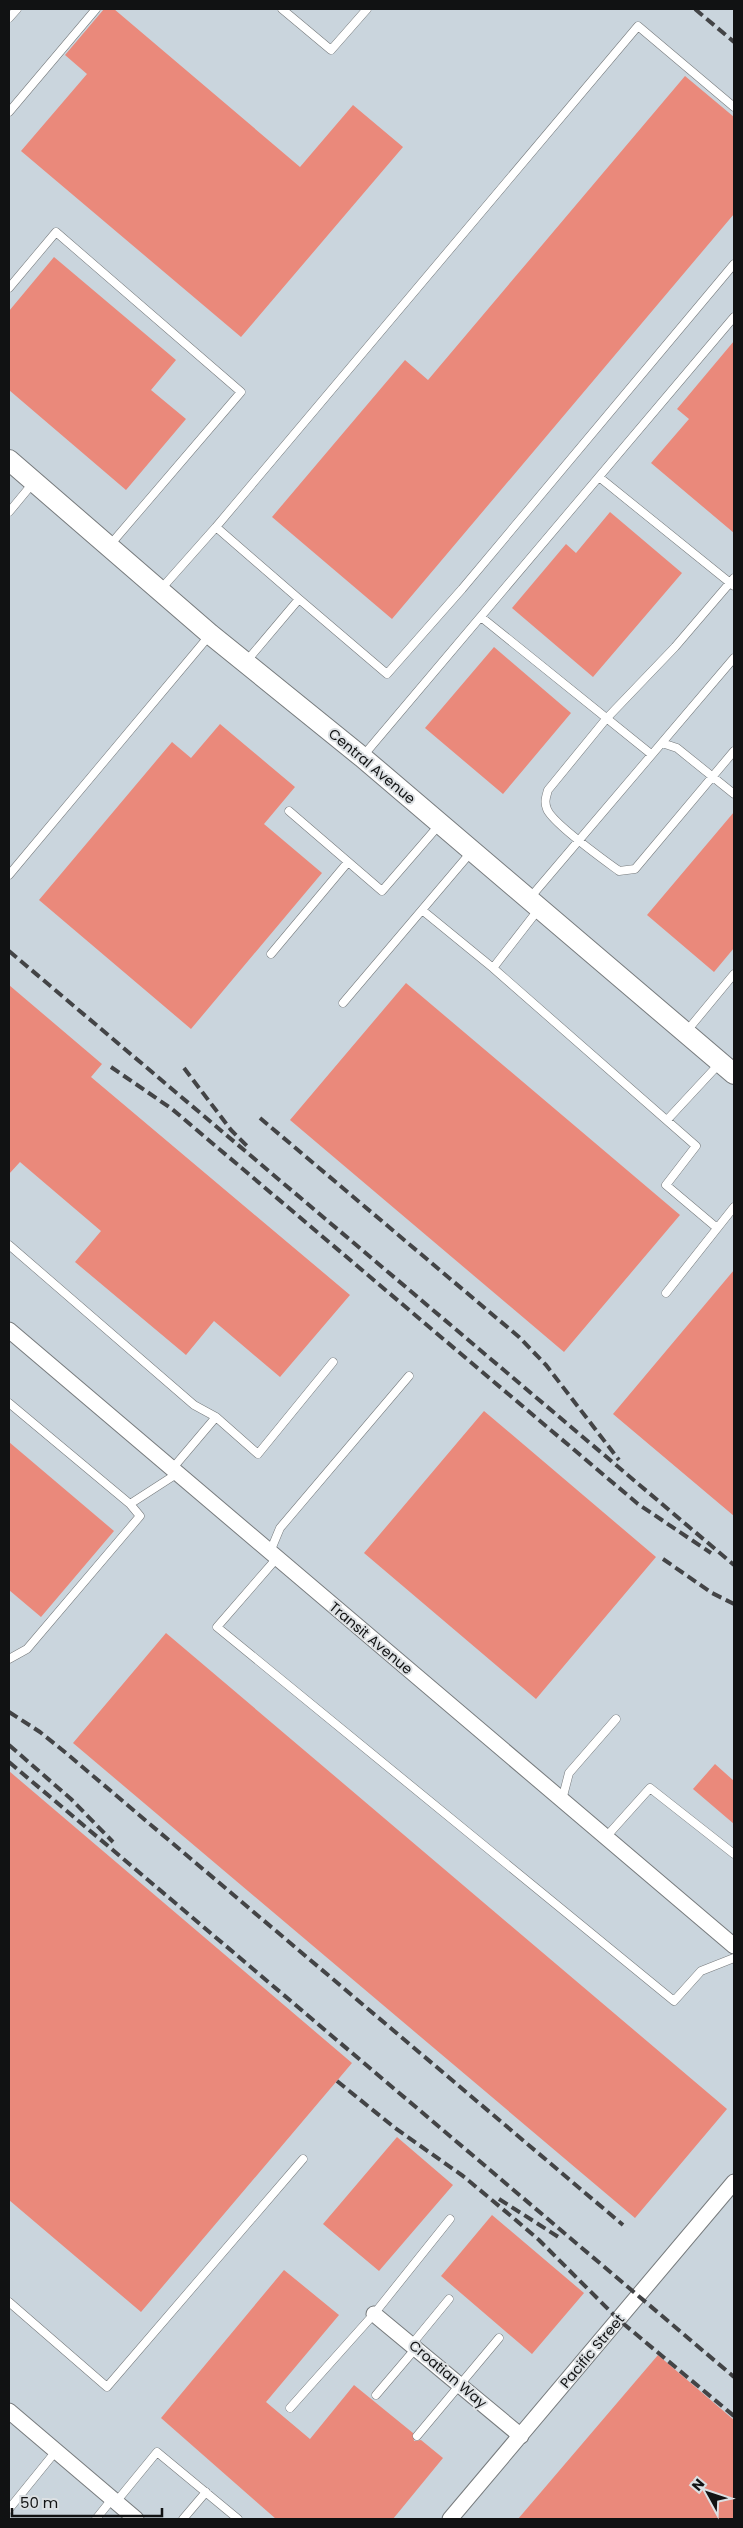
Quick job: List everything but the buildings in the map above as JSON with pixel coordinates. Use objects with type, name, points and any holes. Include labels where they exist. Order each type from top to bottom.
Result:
[{"type":"street","name":"Central Avenue","points":[[9,460],[210,634],[362,757],[727,1068]]},
{"type":"street","name":"Transit Avenue","points":[[9,1330],[734,1946]]},
{"type":"street","name":"Pacific Street","points":[[450,2519],[734,2182]]},
{"type":"street","name":"Croatian Way","points":[[374,2314],[521,2436]]},
{"type":"street","points":[[9,2411],[136,2519]]},
{"type":"lane","points":[[9,18],[17,9]]},
{"type":"lane","points":[[9,112],[96,9]]},
{"type":"lane","points":[[282,9],[331,50],[367,9]]},
{"type":"lane","points":[[159,590],[216,527],[638,26],[734,107]]},
{"type":"lane","points":[[9,288],[56,232],[241,392],[109,546]]},
{"type":"lane","points":[[216,527],[387,674],[462,589],[734,264]]},
{"type":"lane","points":[[362,757],[734,318]]},
{"type":"lane","points":[[599,477],[733,582],[606,719],[548,790],[544,802],[547,812],[578,840],[619,871],[634,870],[734,751]]},
{"type":"lane","points":[[9,512],[34,482]]},
{"type":"lane","points":[[246,663],[299,599]]},
{"type":"lane","points":[[481,617],[651,754]]},
{"type":"lane","points":[[9,875],[210,634]]},
{"type":"lane","points":[[493,968],[578,840],[734,658]]},
{"type":"lane","points":[[662,743],[677,748],[734,794]]},
{"type":"lane","points":[[289,811],[382,891],[440,824]]},
{"type":"lane","points":[[343,1003],[472,851]]},
{"type":"lane","points":[[271,954],[348,862]]},
{"type":"lane","points":[[422,910],[493,968],[696,1146],[666,1185],[717,1228]]},
{"type":"lane","points":[[685,1032],[734,974]]},
{"type":"lane","points":[[667,1120],[727,1068]]},
{"type":"lane","points":[[666,1292],[734,1207]]},
{"type":"lane","points":[[9,1245],[194,1405],[216,1416],[258,1454],[333,1362]]},
{"type":"lane","points":[[409,1376],[280,1528],[274,1555],[217,1627],[674,2000],[701,1971],[734,1958]]},
{"type":"lane","points":[[9,1403],[130,1504],[140,1516],[27,1649],[9,1659]]},
{"type":"lane","points":[[130,1504],[175,1471],[216,1416]]},
{"type":"lane","points":[[562,1800],[569,1773],[616,1719]]},
{"type":"lane","points":[[606,1837],[650,1788],[734,1854]]},
{"type":"lane","points":[[9,2302],[107,2387],[303,2159]]},
{"type":"lane","points":[[290,2408],[374,2314],[450,2219]]},
{"type":"lane","points":[[376,2395],[450,2299]]},
{"type":"lane","points":[[417,2436],[499,2338]]},
{"type":"lane","points":[[9,2509],[56,2451]]},
{"type":"lane","points":[[96,2519],[157,2452],[238,2519]]},
{"type":"lane","points":[[183,2519],[206,2492]]},
{"type":"shaded area","points":[[9,9],[734,9],[734,2519],[9,2519]]},
{"type":"railway","points":[[695,9],[734,42]]},
{"type":"railway","points":[[9,951],[734,1565]]},
{"type":"railway","points":[[111,1067],[172,1109],[638,1504],[711,1553]]},
{"type":"railway","points":[[184,1068],[231,1130],[247,1146]]},
{"type":"railway","points":[[260,1118],[519,1337],[546,1365],[619,1460]]},
{"type":"railway","points":[[663,1559],[712,1593],[734,1604]]},
{"type":"railway","points":[[9,1712],[40,1732],[66,1753],[623,2225]]},
{"type":"railway","points":[[9,1745],[71,1799],[113,1842]]},
{"type":"railway","points":[[9,1762],[734,2377]]},
{"type":"railway","points":[[337,2081],[395,2128],[463,2176],[511,2216],[539,2240],[619,2320],[734,2416]]},
{"type":"railway","points":[[499,2199],[560,2238]]}]
